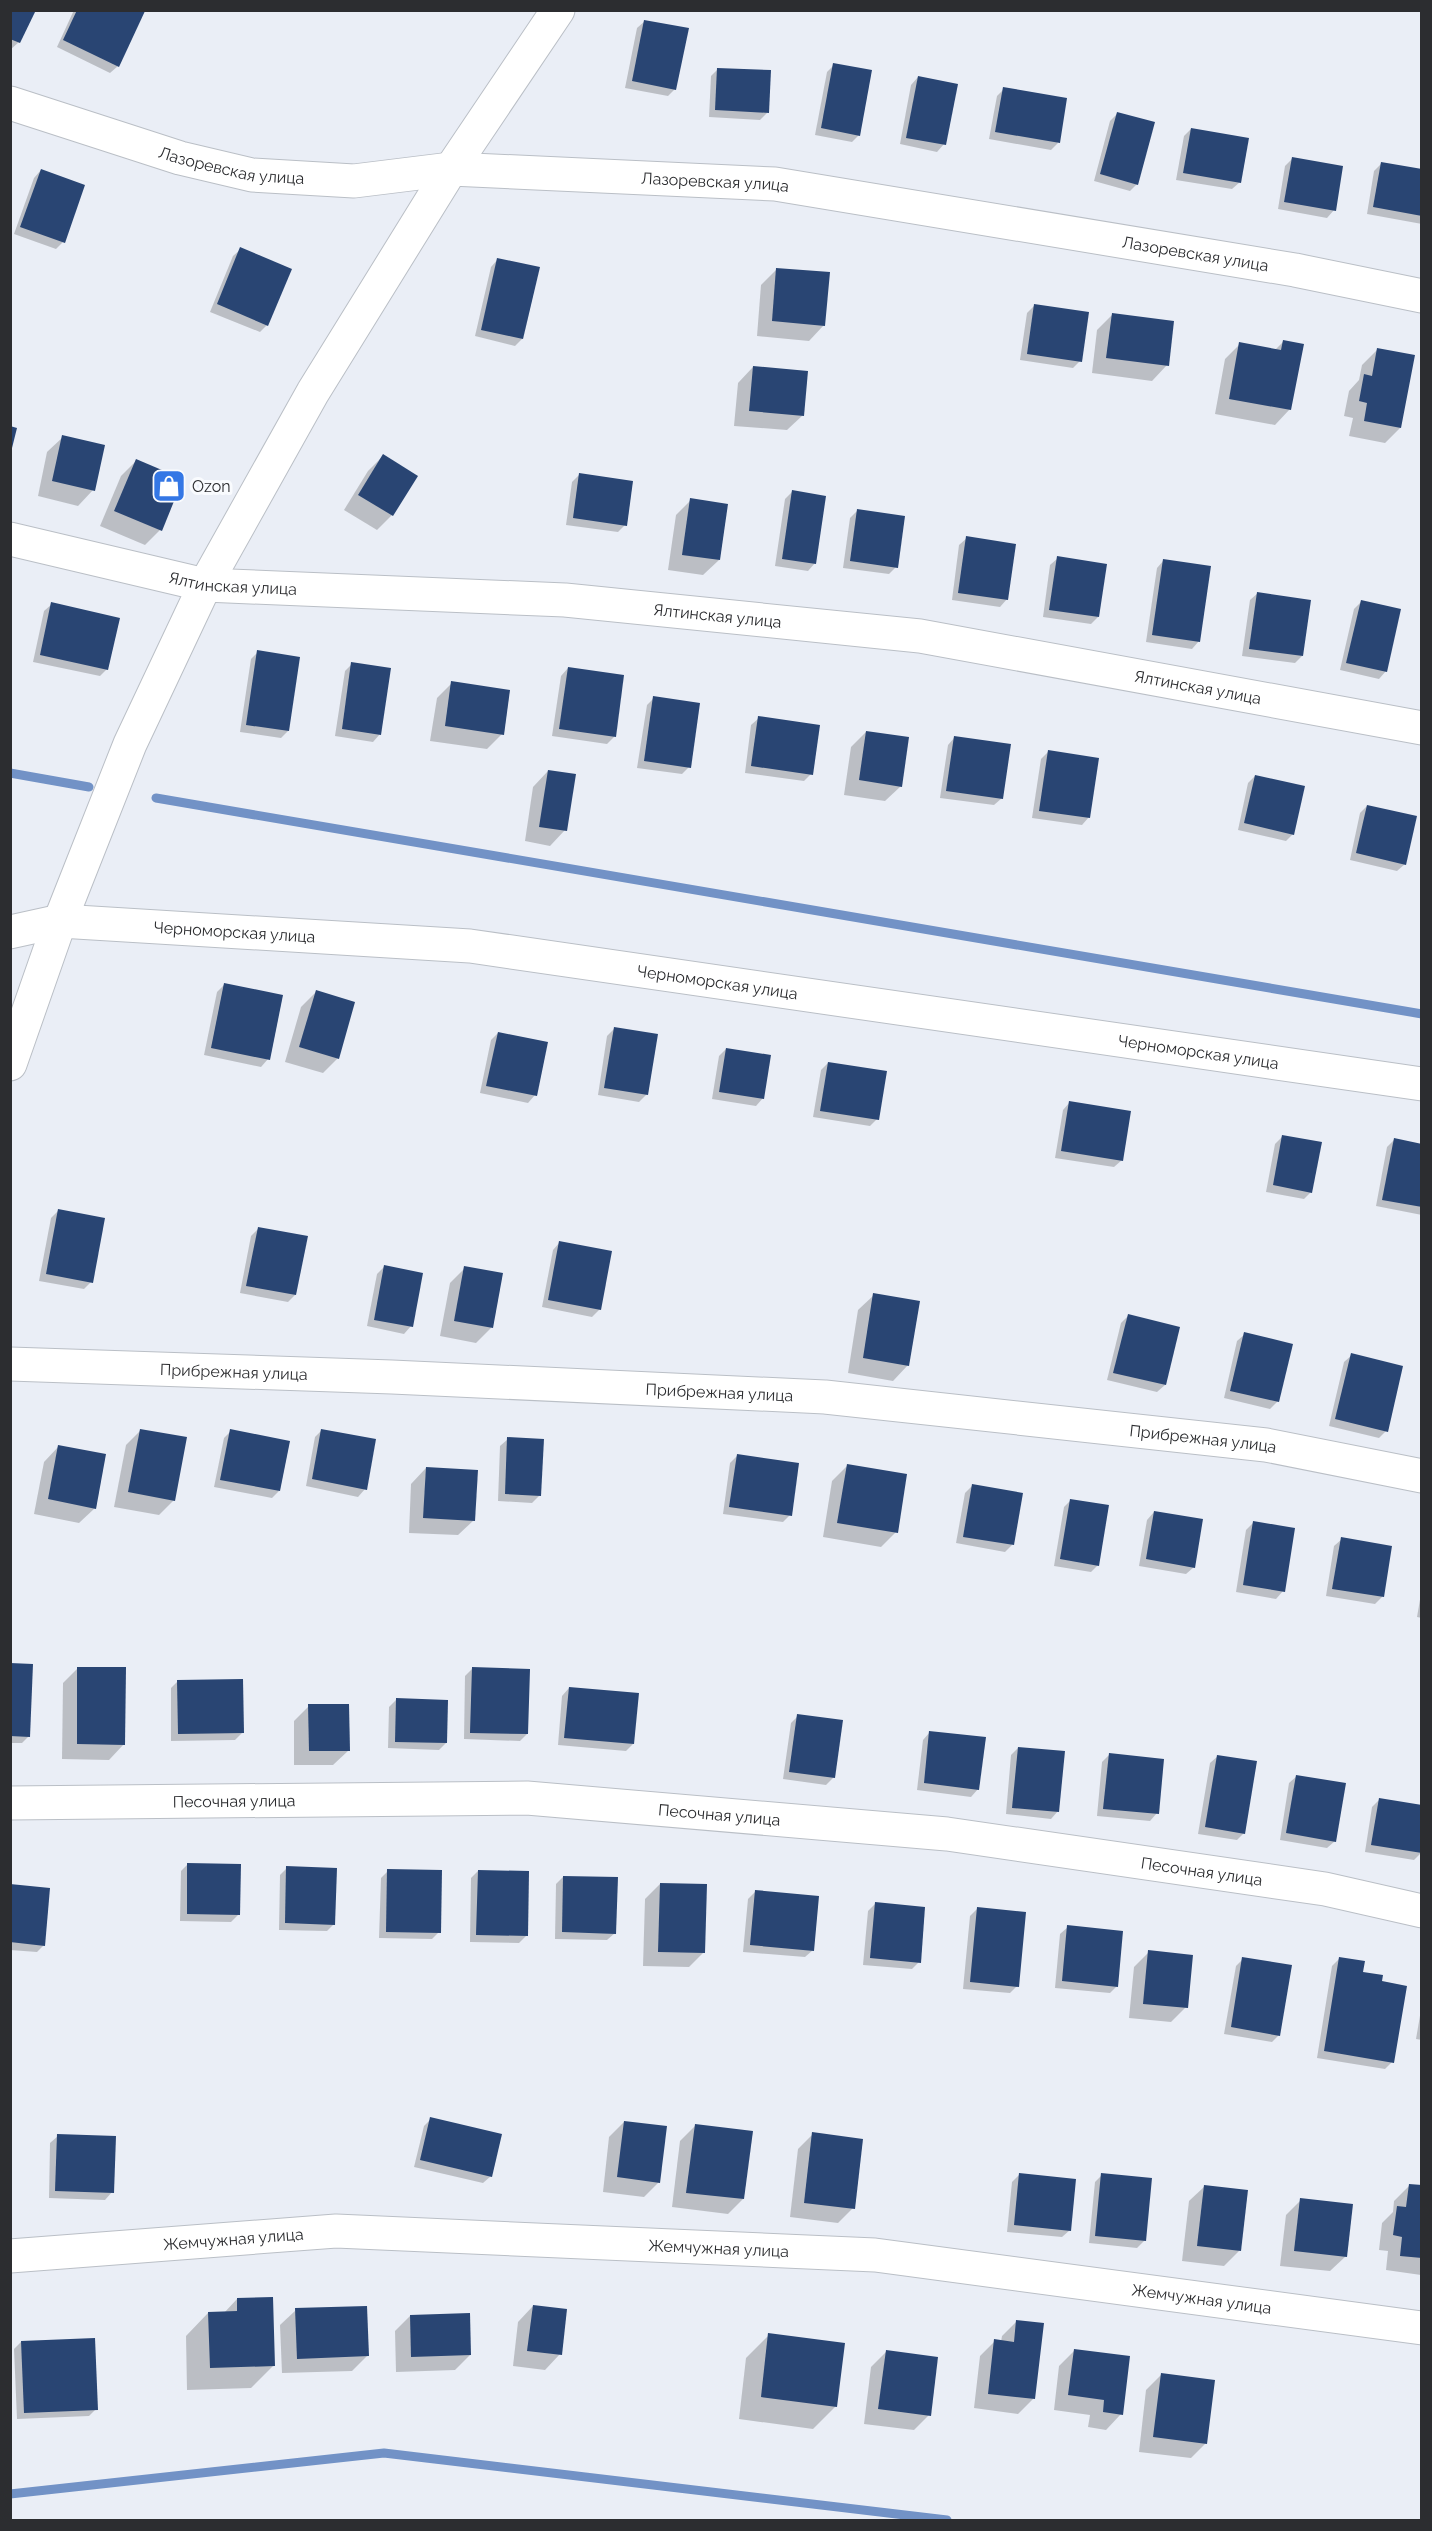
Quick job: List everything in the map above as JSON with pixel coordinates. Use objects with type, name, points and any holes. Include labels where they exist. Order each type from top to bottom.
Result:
[{"type":"street","points":[[10,1064],[60,921],[130,744],[205,585],[313,392],[451,169],[558,10]]},
{"type":"street","name":"Лазоревская улица","points":[[10,103],[180,158],[252,175],[354,181],[451,169],[775,184],[1294,270],[1422,296]]},
{"type":"street","name":"Ялтинская улица","points":[[10,539],[205,585],[565,600],[920,636],[1422,728]]},
{"type":"street","name":"Черноморская улица","points":[[10,932],[60,921],[470,946],[1422,1084]]},
{"type":"street","name":"Прибрежная улица","points":[[10,1364],[392,1377],[825,1397],[1266,1445],[1422,1476]]},
{"type":"street","name":"Песочная улица","points":[[10,1803],[527,1798],[947,1834],[1325,1889],[1422,1911]]},
{"type":"street","name":"Жемчужная улица","points":[[10,2256],[336,2231],[875,2255],[1422,2328]]},
{"type":"building","points":[[10,10],[36,10],[20,43],[10,39]]},
{"type":"building","points":[[77,10],[145,11],[119,67],[63,40]]},
{"type":"building","points":[[644,20],[689,28],[676,90],[632,81]]},
{"type":"building","points":[[833,63],[872,70],[860,136],[821,128]]},
{"type":"building","points":[[717,68],[771,70],[769,113],[715,110]]},
{"type":"building","points":[[918,76],[958,84],[946,145],[906,138]]},
{"type":"building","points":[[1003,87],[1067,98],[1060,143],[995,132]]},
{"type":"building","points":[[1117,112],[1155,122],[1138,185],[1100,174]]},
{"type":"building","points":[[1191,128],[1249,138],[1241,183],[1183,173]]},
{"type":"building","points":[[1292,157],[1343,166],[1336,211],[1284,202]]},
{"type":"building","points":[[1381,162],[1422,169],[1422,216],[1373,207]]},
{"type":"building","points":[[41,169],[85,185],[65,243],[20,227]]},
{"type":"building","points":[[240,247],[292,269],[268,326],[217,304]]},
{"type":"building","points":[[497,258],[540,267],[523,339],[481,330]]},
{"type":"building","points":[[776,268],[830,272],[825,326],[772,321]]},
{"type":"building","points":[[1034,304],[1089,312],[1082,362],[1027,354]]},
{"type":"building","points":[[1112,313],[1174,321],[1169,366],[1106,358]]},
{"type":"building","points":[[1283,340],[1304,344],[1291,410],[1229,399],[1239,342],[1281,350]]},
{"type":"building","points":[[1377,348],[1415,355],[1401,428],[1364,421],[1367,403],[1359,401],[1364,374],[1372,376]]},
{"type":"building","points":[[753,366],[808,371],[804,416],[749,411]]},
{"type":"building","points":[[10,426],[17,428],[11,452],[10,452]]},
{"type":"building","points":[[62,435],[105,445],[95,491],[52,481]]},
{"type":"building","points":[[383,454],[418,476],[393,516],[358,495]]},
{"type":"building","points":[[136,459],[183,479],[162,531],[114,511]]},
{"type":"building","points":[[579,473],[633,481],[627,526],[573,518]]},
{"type":"building","points":[[792,490],[826,496],[816,564],[782,559]]},
{"type":"building","points":[[690,498],[728,504],[720,560],[682,555]]},
{"type":"building","points":[[857,509],[905,516],[898,568],[850,561]]},
{"type":"building","points":[[966,536],[1016,544],[1008,600],[958,593]]},
{"type":"building","points":[[1057,556],[1107,564],[1099,617],[1049,610]]},
{"type":"building","points":[[1163,559],[1211,566],[1200,642],[1152,635]]},
{"type":"building","points":[[1257,592],[1311,600],[1303,656],[1249,649]]},
{"type":"building","points":[[1361,600],[1401,609],[1387,672],[1346,663]]},
{"type":"building","points":[[51,602],[120,618],[108,670],[40,655]]},
{"type":"building","points":[[257,650],[300,657],[289,731],[246,725]]},
{"type":"building","points":[[351,662],[391,668],[381,735],[342,729]]},
{"type":"building","points":[[568,667],[624,675],[616,737],[559,729]]},
{"type":"building","points":[[451,681],[510,690],[504,735],[445,726]]},
{"type":"building","points":[[653,696],[700,703],[691,768],[644,761]]},
{"type":"building","points":[[758,716],[820,725],[813,775],[751,766]]},
{"type":"building","points":[[866,731],[909,737],[902,787],[859,780]]},
{"type":"building","points":[[954,736],[1011,744],[1003,799],[946,791]]},
{"type":"building","points":[[1048,750],[1099,758],[1090,818],[1039,811]]},
{"type":"building","points":[[548,770],[576,774],[567,831],[539,827]]},
{"type":"building","points":[[1255,775],[1305,786],[1294,835],[1244,823]]},
{"type":"building","points":[[1367,805],[1417,816],[1406,865],[1356,853]]},
{"type":"building","points":[[224,983],[283,995],[270,1060],[211,1048]]},
{"type":"building","points":[[316,990],[355,1002],[339,1059],[299,1047]]},
{"type":"building","points":[[614,1027],[658,1034],[648,1095],[604,1088]]},
{"type":"building","points":[[498,1032],[548,1042],[537,1096],[486,1086]]},
{"type":"building","points":[[726,1048],[771,1055],[764,1099],[719,1092]]},
{"type":"building","points":[[828,1062],[887,1071],[879,1120],[820,1111]]},
{"type":"building","points":[[1069,1101],[1131,1111],[1123,1161],[1061,1151]]},
{"type":"building","points":[[1282,1135],[1322,1142],[1312,1193],[1273,1185]]},
{"type":"building","points":[[1394,1138],[1422,1144],[1422,1207],[1382,1200]]},
{"type":"building","points":[[58,1209],[105,1218],[93,1283],[46,1274]]},
{"type":"building","points":[[258,1227],[308,1236],[296,1295],[246,1286]]},
{"type":"building","points":[[559,1241],[612,1251],[601,1310],[548,1300]]},
{"type":"building","points":[[384,1265],[423,1273],[413,1327],[374,1320]]},
{"type":"building","points":[[464,1266],[503,1273],[493,1328],[454,1321]]},
{"type":"building","points":[[873,1293],[920,1301],[909,1366],[863,1358]]},
{"type":"building","points":[[1128,1314],[1180,1327],[1166,1385],[1113,1373]]},
{"type":"building","points":[[1244,1332],[1293,1344],[1279,1402],[1230,1391]]},
{"type":"building","points":[[1351,1353],[1403,1366],[1388,1432],[1335,1419]]},
{"type":"building","points":[[140,1429],[187,1437],[175,1501],[128,1492]]},
{"type":"building","points":[[230,1429],[290,1441],[280,1491],[220,1480]]},
{"type":"building","points":[[321,1429],[376,1439],[367,1490],[312,1479]]},
{"type":"building","points":[[507,1437],[544,1439],[541,1496],[505,1494]]},
{"type":"building","points":[[58,1445],[106,1454],[96,1509],[48,1499]]},
{"type":"building","points":[[737,1454],[799,1463],[792,1516],[729,1507]]},
{"type":"building","points":[[847,1464],[907,1474],[898,1533],[837,1523]]},
{"type":"building","points":[[426,1467],[478,1470],[475,1521],[423,1518]]},
{"type":"building","points":[[972,1484],[1023,1493],[1014,1545],[963,1537]]},
{"type":"building","points":[[1070,1499],[1109,1505],[1099,1566],[1060,1559]]},
{"type":"building","points":[[1154,1511],[1203,1519],[1195,1568],[1146,1559]]},
{"type":"building","points":[[1253,1521],[1295,1528],[1285,1592],[1243,1585]]},
{"type":"building","points":[[1341,1537],[1392,1546],[1384,1597],[1332,1589]]},
{"type":"building","points":[[10,1663],[33,1664],[30,1737],[10,1736]]},
{"type":"building","points":[[77,1667],[126,1667],[125,1745],[77,1744]]},
{"type":"building","points":[[472,1667],[530,1669],[528,1734],[470,1733]]},
{"type":"building","points":[[243,1679],[244,1733],[178,1734],[177,1680]]},
{"type":"building","points":[[569,1687],[639,1693],[634,1744],[564,1738]]},
{"type":"building","points":[[396,1698],[448,1700],[447,1743],[395,1742]]},
{"type":"building","points":[[308,1704],[349,1704],[350,1751],[309,1751]]},
{"type":"building","points":[[797,1714],[843,1720],[835,1778],[789,1772]]},
{"type":"building","points":[[929,1731],[986,1737],[979,1790],[924,1783]]},
{"type":"building","points":[[1018,1747],[1065,1751],[1059,1812],[1012,1808]]},
{"type":"building","points":[[1109,1753],[1164,1759],[1159,1814],[1103,1809]]},
{"type":"building","points":[[1217,1755],[1257,1761],[1245,1834],[1205,1827]]},
{"type":"building","points":[[1296,1775],[1346,1783],[1336,1842],[1286,1833]]},
{"type":"building","points":[[1379,1798],[1422,1805],[1422,1853],[1371,1845]]},
{"type":"building","points":[[187,1863],[241,1864],[240,1915],[187,1914]]},
{"type":"building","points":[[286,1866],[337,1868],[335,1925],[285,1923]]},
{"type":"building","points":[[387,1869],[442,1870],[441,1933],[386,1932]]},
{"type":"building","points":[[478,1870],[529,1871],[528,1936],[476,1935]]},
{"type":"building","points":[[563,1876],[618,1877],[616,1934],[562,1932]]},
{"type":"building","points":[[660,1883],[707,1884],[705,1953],[658,1952]]},
{"type":"building","points":[[10,1884],[50,1888],[45,1946],[10,1942]]},
{"type":"building","points":[[755,1890],[819,1896],[814,1951],[750,1945]]},
{"type":"building","points":[[875,1902],[925,1907],[921,1963],[870,1958]]},
{"type":"building","points":[[977,1907],[1026,1912],[1019,1987],[970,1982]]},
{"type":"building","points":[[1067,1925],[1123,1931],[1118,1987],[1062,1981]]},
{"type":"building","points":[[1148,1950],[1193,1955],[1188,2008],[1143,2004]]},
{"type":"building","points":[[1242,1957],[1292,1965],[1280,2036],[1231,2027]]},
{"type":"building","points":[[1339,1957],[1365,1961],[1363,1972],[1383,1975],[1382,1981],[1407,1986],[1394,2063],[1324,2051]]},
{"type":"building","points":[[430,2117],[502,2134],[492,2177],[420,2160]]},
{"type":"building","points":[[624,2121],[667,2126],[660,2183],[617,2177]]},
{"type":"building","points":[[695,2124],[753,2131],[744,2199],[686,2193]]},
{"type":"building","points":[[812,2132],[863,2139],[855,2209],[804,2203]]},
{"type":"building","points":[[57,2134],[116,2136],[114,2193],[55,2191]]},
{"type":"building","points":[[1019,2173],[1076,2179],[1071,2231],[1014,2225]]},
{"type":"building","points":[[1101,2173],[1152,2178],[1146,2241],[1095,2236]]},
{"type":"building","points":[[1409,2184],[1422,2185],[1422,2258],[1400,2256],[1402,2237],[1393,2235],[1397,2206],[1406,2207]]},
{"type":"building","points":[[1204,2185],[1248,2190],[1241,2251],[1197,2246]]},
{"type":"building","points":[[1300,2198],[1353,2204],[1347,2257],[1294,2251]]},
{"type":"building","points":[[273,2297],[275,2366],[210,2368],[208,2312],[237,2311],[237,2298]]},
{"type":"building","points":[[533,2305],[567,2309],[562,2355],[527,2351]]},
{"type":"building","points":[[367,2306],[369,2356],[297,2359],[295,2308]]},
{"type":"building","points":[[470,2313],[471,2355],[411,2357],[410,2315]]},
{"type":"building","points":[[1016,2320],[1044,2323],[1035,2399],[988,2394],[994,2339],[1014,2342]]},
{"type":"building","points":[[768,2333],[845,2343],[837,2407],[761,2397]]},
{"type":"building","points":[[95,2338],[98,2410],[24,2413],[21,2341]]},
{"type":"building","points":[[1074,2349],[1130,2356],[1123,2415],[1103,2412],[1104,2400],[1068,2395]]},
{"type":"building","points":[[886,2350],[938,2357],[931,2416],[878,2409]]},
{"type":"building","points":[[1161,2373],[1215,2380],[1207,2444],[1153,2437]]},
{"type":"waterway","points":[[10,773],[89,787]]},
{"type":"waterway","points":[[156,798],[1422,1014]]},
{"type":"waterway","points":[[10,2494],[384,2453],[947,2520]]},
{"type":"place","name":"Ozon","points":[[169,486]]}]
